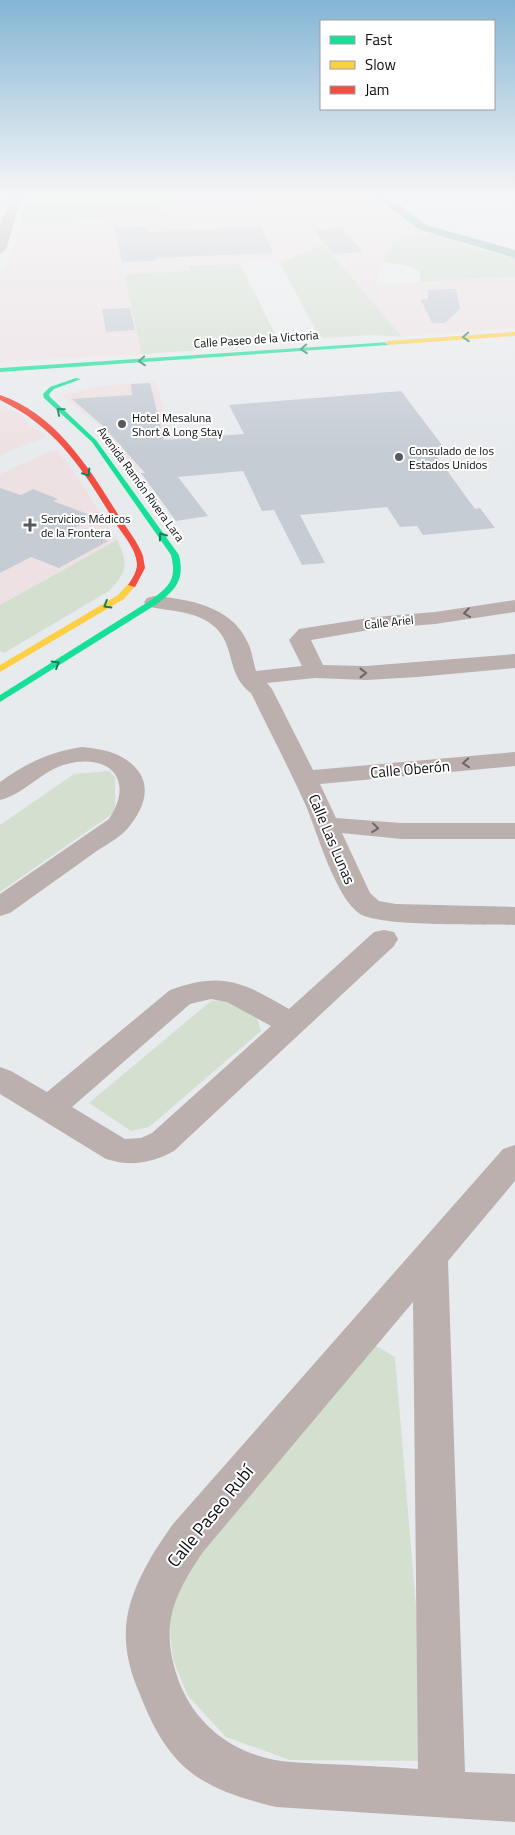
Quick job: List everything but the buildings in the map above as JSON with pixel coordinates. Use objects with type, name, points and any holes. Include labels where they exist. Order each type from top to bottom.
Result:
[{"type":"street","name":"Calle Paseo de la Victoria","points":[[0,370],[515,334]]},
{"type":"street","name":"Avenida Ramón Rivera Lara","points":[[45,381],[83,378],[70,384],[53,387],[46,394],[54,406],[88,434],[175,554],[178,570]]},
{"type":"street","points":[[0,397],[22,406],[38,416],[63,439],[138,550],[152,563],[178,570],[154,602],[0,699]]},
{"type":"street","points":[[63,439],[88,434]]},
{"type":"street","points":[[0,669],[121,597],[139,575],[152,563]]},
{"type":"street","name":"Calle Las Lunas","points":[[178,570],[195,599],[234,618],[247,628],[258,644],[259,681]]},
{"type":"street","name":"Calle Las Lunas","points":[[154,602],[182,606],[222,622],[236,639],[259,681],[305,778],[352,887],[360,899],[370,908],[396,913],[515,916]]},
{"type":"street","name":"Calle Ariel","points":[[315,671],[300,640],[306,633],[375,623],[435,618],[515,606]]},
{"type":"street","points":[[259,681],[315,671],[374,673],[515,661]]},
{"type":"street","points":[[0,669],[28,681]]},
{"type":"street","points":[[0,793],[36,768],[64,757],[83,755],[98,756],[123,765],[128,770],[134,791],[128,811],[118,824],[0,907]]},
{"type":"street","name":"Calle Oberón","points":[[305,778],[515,759]]},
{"type":"street","points":[[326,826],[347,825],[410,831],[515,831]]},
{"type":"street","points":[[0,1078],[118,1150],[137,1153],[151,1149],[163,1142],[384,939]]},
{"type":"street","points":[[49,1109],[180,997],[193,991],[216,988],[231,990],[291,1024]]},
{"type":"street","name":"Calle Paseo Rubí","points":[[515,1158],[188,1538],[169,1564],[154,1596],[147,1629],[149,1660],[165,1704],[191,1744],[220,1766],[247,1778],[276,1784],[515,1798]]},
{"type":"street","points":[[430,1258],[442,1794]]},
{"type":"shaded area","points":[[0,282],[126,282],[142,354],[0,362]]},
{"type":"shaded area","points":[[355,282],[377,282],[376,285],[434,282],[515,282],[515,328],[402,337]]},
{"type":"shaded area","points":[[156,382],[180,464],[135,471],[100,426],[61,395],[97,386]]},
{"type":"shaded area","points":[[0,407],[21,414],[28,421],[27,424],[47,436],[0,456]]},
{"type":"shaded area","points":[[57,450],[77,476],[117,540],[0,605],[0,474],[48,452]]},
{"type":"green space","points":[[126,282],[249,282],[278,340],[219,345],[202,350],[142,354]]},
{"type":"green space","points":[[290,282],[355,282],[402,337],[373,335],[325,338],[319,336]]},
{"type":"green space","points":[[117,540],[123,555],[124,567],[120,578],[109,591],[4,653],[0,651],[0,605]]},
{"type":"green space","points":[[109,771],[115,777],[115,812],[0,892],[0,825],[74,774]]},
{"type":"green space","points":[[227,1000],[257,1018],[261,1031],[149,1127],[131,1131],[89,1103],[211,1001]]},
{"type":"green space","points":[[371,1343],[395,1357],[429,1761],[290,1760],[226,1737],[188,1696],[173,1660],[168,1611],[171,1589]]},
{"type":"traffic: fast","points":[[0,370],[388,343]]},
{"type":"traffic: fast","points":[[0,699],[154,602],[171,588],[177,577],[178,571],[175,555],[94,441],[47,398],[46,394],[52,388],[78,379]]},
{"type":"traffic: slow","points":[[388,343],[515,334]]},
{"type":"traffic: slow","points":[[0,669],[121,597],[132,585]]},
{"type":"traffic: jam","points":[[0,397],[24,408],[44,423],[63,441],[95,483],[137,550],[141,561],[141,568],[132,585]]},
{"type":"place","name":"Hotel Mesaluna Short & Long Stay","points":[[122,424]]},
{"type":"place","name":"Consulado de los Estados Unidos","points":[[399,457]]},
{"type":"place","name":"Servicios Médicos de la Frontera","points":[[30,525]]}]
